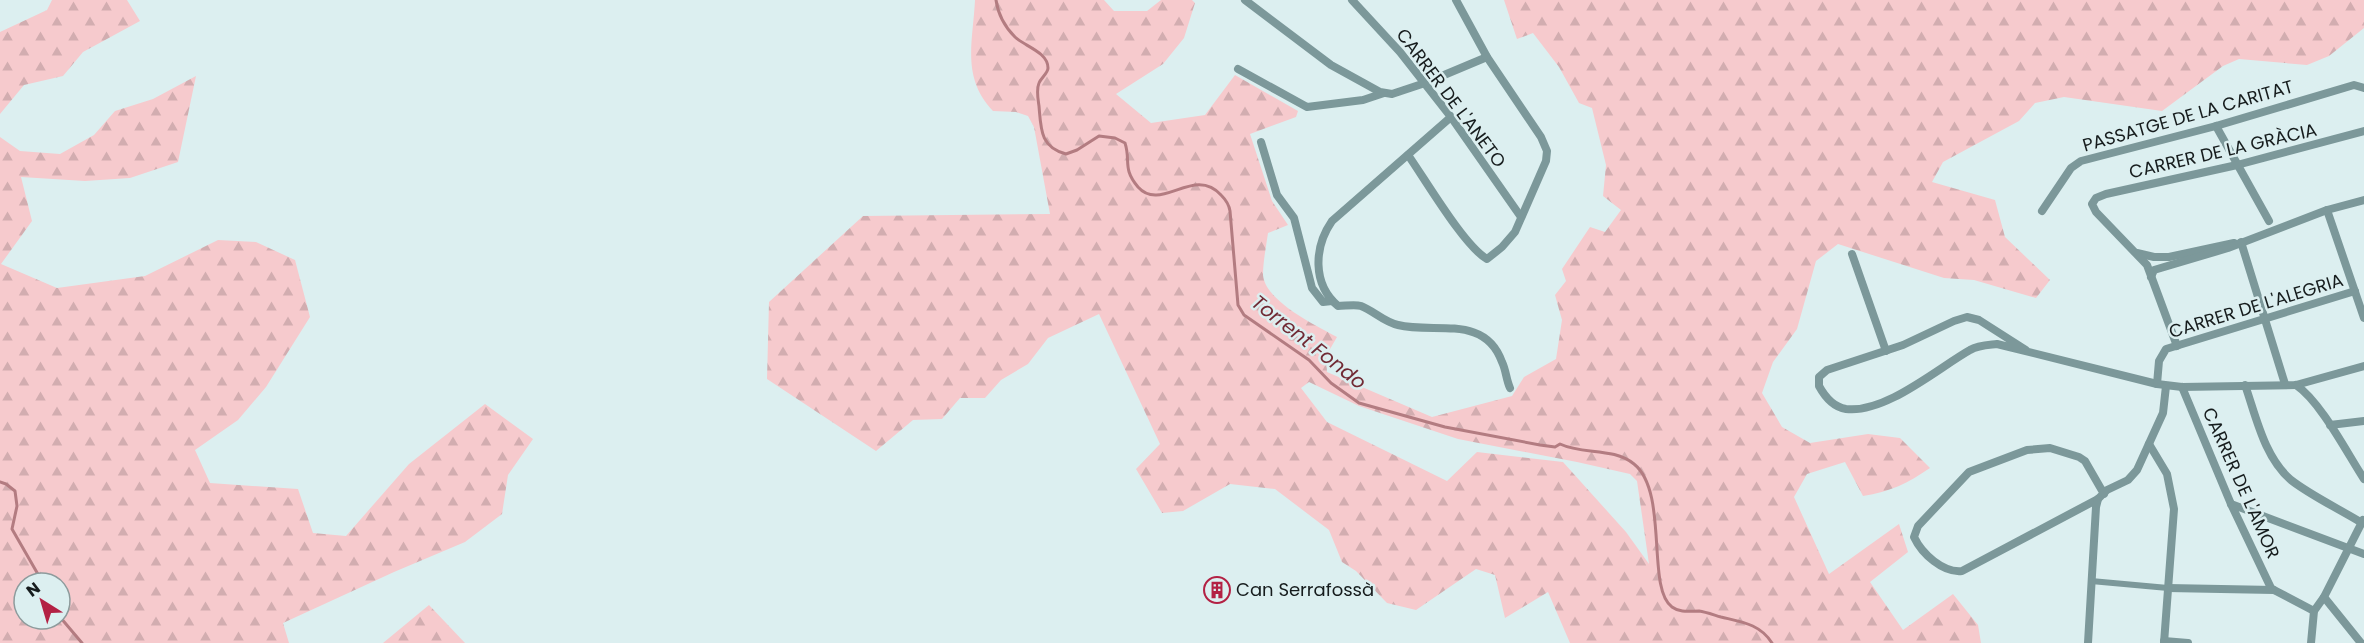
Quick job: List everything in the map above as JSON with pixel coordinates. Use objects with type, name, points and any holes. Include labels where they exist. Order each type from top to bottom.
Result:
[{"type":"street","points":[[1245,0],[1331,65],[1388,93]]},
{"type":"street","name":"CARRER DE L'ANETO","points":[[1352,0],[1425,83],[1521,218]]},
{"type":"street","points":[[1408,155],[1466,239],[1478,254],[1487,260],[1515,231],[1546,161],[1547,151],[1541,137],[1487,57],[1456,0]]},
{"type":"street","points":[[1238,69],[1307,107],[1363,100],[1425,83],[1487,57]]},
{"type":"street","name":"PASSATGE DE LA CARITAT","points":[[2042,211],[2071,168],[2081,161],[2216,126],[2354,85],[2364,88]]},
{"type":"street","points":[[1451,117],[1332,221],[1323,235],[1318,257],[1321,284],[1338,306],[1359,305],[1394,324],[1412,328],[1470,329],[1493,346],[1503,362],[1504,374],[1510,388]]},
{"type":"street","points":[[2216,126],[2269,221]]},
{"type":"street","name":"CARRER DE LA GRÀCIA","points":[[2136,252],[2096,212],[2092,204],[2096,198],[2237,165],[2364,130]]},
{"type":"street","points":[[1261,142],[1277,195],[1294,218],[1312,288],[1323,303],[1332,301]]},
{"type":"street","points":[[2151,277],[2154,270],[2210,254],[2327,210],[2364,200]]},
{"type":"street","points":[[2327,210],[2364,318]]},
{"type":"street","points":[[2136,252],[2154,257],[2169,257],[2222,243],[2241,242]]},
{"type":"street","points":[[2241,242],[2285,384]]},
{"type":"street","points":[[2136,252],[2147,265],[2177,346]]},
{"type":"street","points":[[1852,254],[1886,351]]},
{"type":"street","name":"CARRER DE L'ALEGRIA","points":[[2162,385],[2159,362],[2166,349],[2355,291]]},
{"type":"street","points":[[2026,350],[1979,320],[1967,317],[1886,351],[1827,370],[1819,377],[1819,386],[1833,404],[1846,409],[1864,408],[1892,398],[1972,349],[1997,344],[2162,385],[2182,387],[2296,385],[2364,366]]},
{"type":"street","points":[[2101,497],[2085,461],[2050,448],[2027,450],[1969,472],[1918,526],[1914,537],[1918,545],[1948,571],[1962,571],[2101,497],[2128,480],[2137,470],[2163,413],[2162,385]]},
{"type":"street","points":[[2246,385],[2271,454],[2291,480],[2363,521],[2324,597],[2314,611],[2311,643]]},
{"type":"street","points":[[2296,385],[2304,390],[2330,425],[2364,479]]},
{"type":"street","name":"CARRER DE L'AMOR","points":[[2182,387],[2231,504],[2274,590]]},
{"type":"street","points":[[2330,425],[2364,421]]},
{"type":"street","points":[[2149,444],[2167,474],[2174,509],[2164,642],[2188,643]]},
{"type":"street","points":[[2088,643],[2096,507],[2101,497]]},
{"type":"street","points":[[2231,504],[2364,554]]},
{"type":"street","points":[[2091,581],[2168,588],[2274,590],[2314,611]]},
{"type":"street","points":[[2324,597],[2361,643]]},
{"type":"green space","points":[[52,0],[127,0],[140,21],[83,52],[63,76],[24,85],[0,114],[0,32],[47,10]]},
{"type":"green space","points":[[975,0],[1104,0],[1114,11],[1147,11],[1161,0],[1192,0],[1195,3],[1184,38],[1163,64],[1116,94],[1151,123],[1205,115],[1235,75],[1298,111],[1296,117],[1250,134],[1272,201],[1288,225],[1268,233],[1263,270],[1266,285],[1272,294],[1293,312],[1337,337],[1326,356],[1327,372],[1432,417],[1512,396],[1524,377],[1556,359],[1562,320],[1555,295],[1566,281],[1562,269],[1590,227],[1605,232],[1621,210],[1603,196],[1606,165],[1592,108],[1579,103],[1559,67],[1533,33],[1517,39],[1504,0],[2364,0],[2364,28],[2329,56],[2307,65],[2239,59],[2223,66],[2162,111],[2064,97],[2035,103],[2019,121],[1943,162],[1932,182],[1995,200],[2005,237],[2050,280],[2036,298],[1974,280],[1944,278],[1838,244],[1816,261],[1797,329],[1773,362],[1762,393],[1782,427],[1810,443],[1868,434],[1900,438],[1930,468],[1898,486],[1863,496],[1845,462],[1807,474],[1794,497],[1829,574],[1899,524],[1908,552],[1870,582],[1903,630],[1953,594],[1978,625],[1981,643],[1570,643],[1548,592],[1505,618],[1495,575],[1476,569],[1416,610],[1387,603],[1356,571],[1342,562],[1329,530],[1275,489],[1230,484],[1183,511],[1162,513],[1136,469],[1160,444],[1099,314],[1048,338],[1028,364],[1001,380],[985,398],[960,398],[942,419],[913,420],[876,451],[767,379],[769,302],[863,216],[1050,214],[1034,127],[1028,116],[1016,112],[993,111],[976,85],[971,58]],"holes":[[[1309,382],[1359,406],[1458,439],[1630,474],[1637,481],[1649,564],[1626,532],[1563,462],[1477,452],[1447,481],[1327,422],[1301,388]]]},
{"type":"green space","points":[[196,76],[178,162],[130,178],[85,181],[21,177],[32,221],[1,264],[57,288],[145,276],[218,240],[256,242],[295,260],[310,317],[266,387],[238,420],[195,450],[210,483],[298,489],[313,533],[346,536],[409,464],[485,404],[533,439],[508,475],[502,514],[465,542],[283,623],[289,643],[0,643],[0,137],[20,151],[60,154],[94,135],[115,111],[153,99]]},
{"type":"green space","points":[[429,605],[465,643],[383,643]]},
{"type":"waterway","name":"Torrent Fondo","points":[[996,0],[1000,15],[1011,33],[1040,54],[1047,62],[1048,70],[1039,83],[1038,95],[1042,129],[1051,147],[1066,154],[1099,136],[1115,138],[1125,143],[1130,175],[1138,187],[1147,194],[1157,195],[1200,185],[1211,187],[1221,195],[1230,211],[1238,305],[1244,315],[1309,360],[1331,383],[1359,403],[1445,427],[1540,445],[1555,447],[1560,444],[1617,455],[1626,459],[1634,464],[1645,477],[1651,496],[1660,581],[1664,597],[1675,609],[1699,611],[1743,622],[1762,632],[1772,643]]},
{"type":"waterway","points":[[0,482],[15,491],[17,506],[12,529],[36,571]]},
{"type":"waterway","points":[[72,631],[82,643]]},
{"type":"place","name":"Can Serrafossà","points":[[1217,590]]}]
